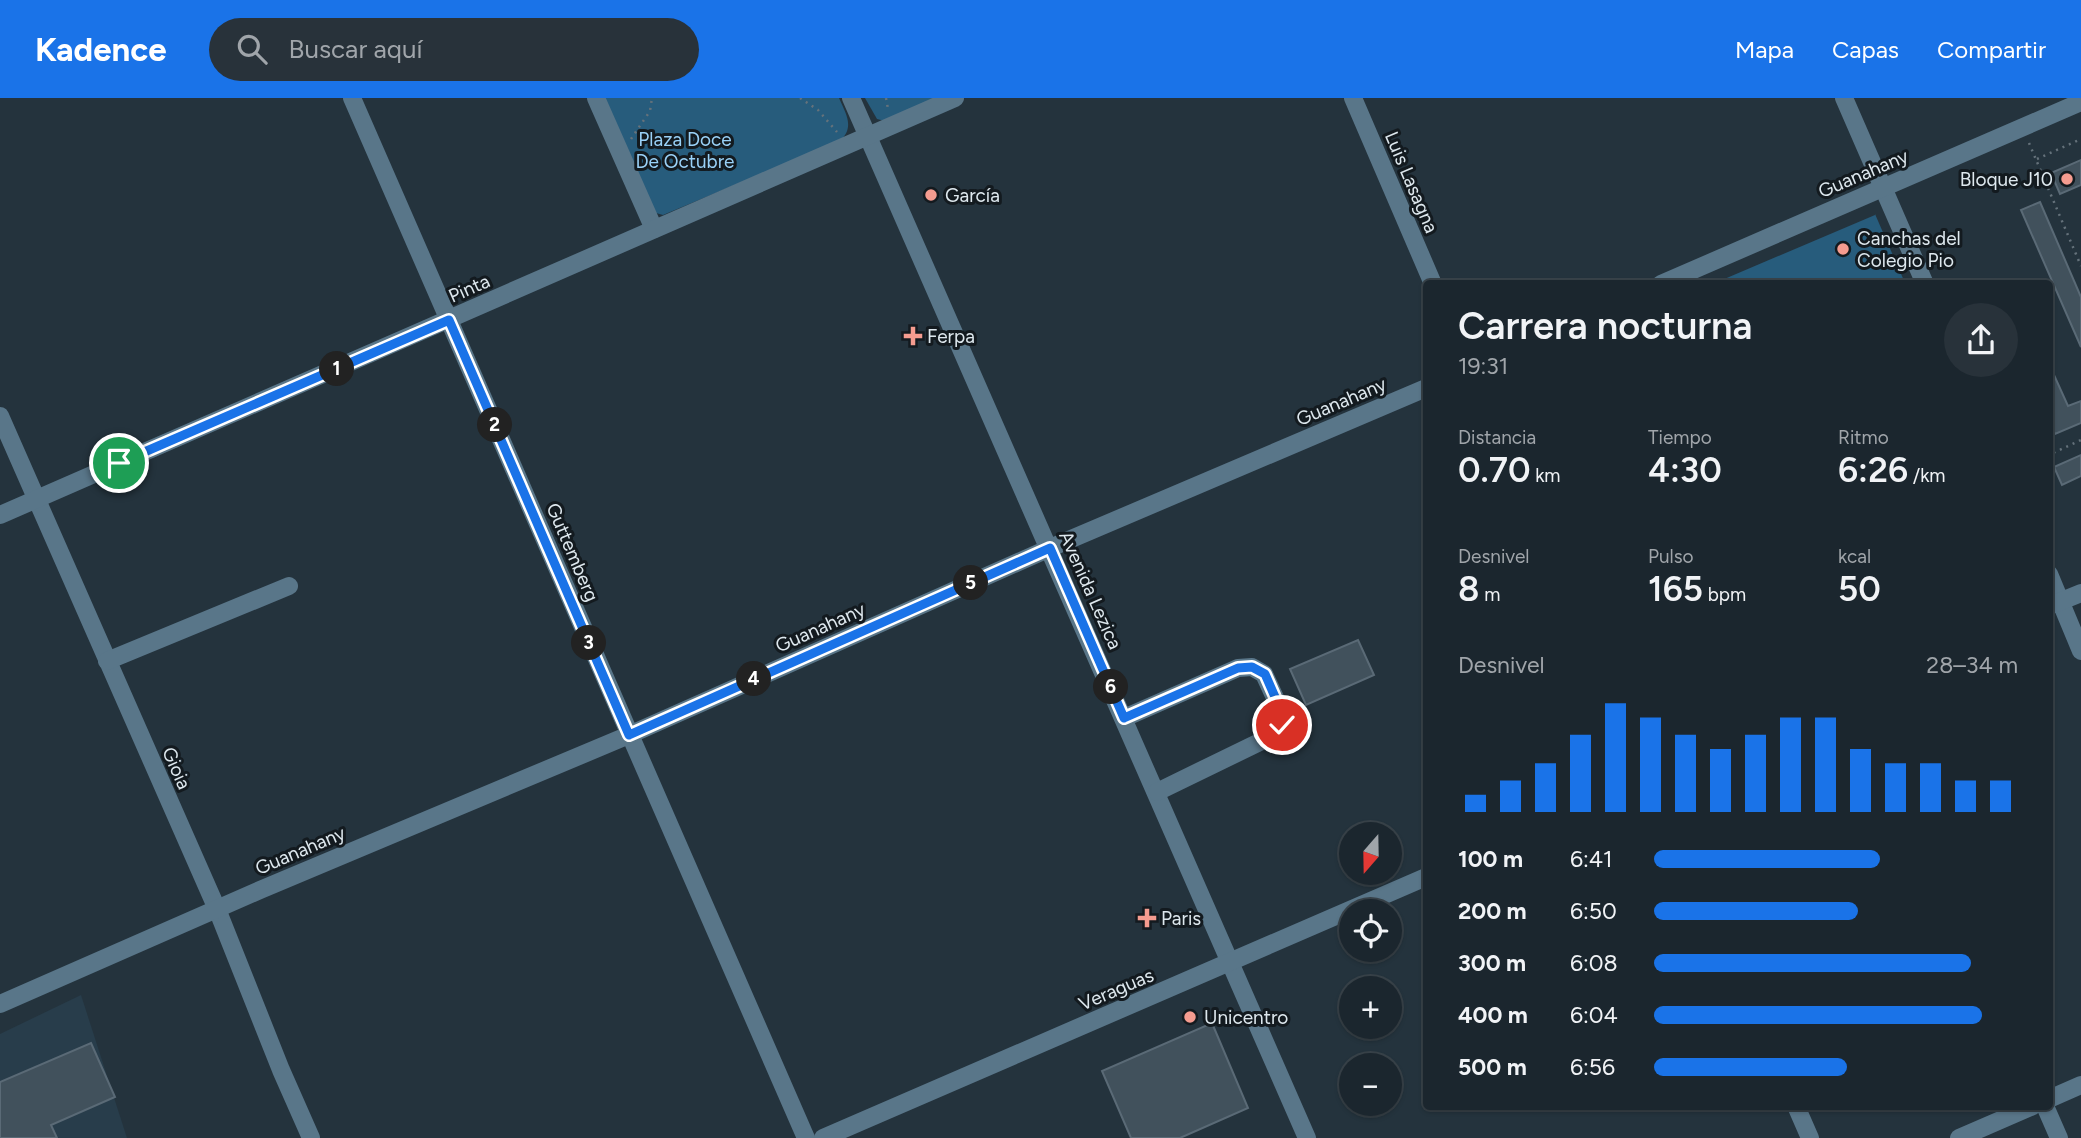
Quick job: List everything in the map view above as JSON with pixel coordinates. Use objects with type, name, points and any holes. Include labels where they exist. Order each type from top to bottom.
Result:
[{"type":"street","name":"Guttemberg","points":[[352,98],[806,1138]]},
{"type":"street","points":[[596,98],[654,229]]},
{"type":"street","name":"Avenida Lezica","points":[[851,98],[1307,1138]]},
{"type":"street","name":"Pinta","points":[[0,514],[955,98]]},
{"type":"street","name":"Luis Lasagna","points":[[1353,98],[1431,280]]},
{"type":"street","points":[[1844,98],[1923,280]]},
{"type":"street","name":"Guanahany","points":[[1670,280],[2081,102]]},
{"type":"street","name":"Guanahany","points":[[0,1004],[629,735],[1050,548],[1423,389]]},
{"type":"street","name":"Gioia","points":[[0,416],[217,909],[311,1138]]},
{"type":"street","points":[[107,661],[289,586]]},
{"type":"street","points":[[2081,593],[2054,604],[2081,652]]},
{"type":"street","points":[[1124,718],[1238,668],[1252,667],[1265,674],[1282,713],[1282,725],[1276,734],[1157,792]]},
{"type":"street","name":"Veraguas","points":[[823,1138],[1423,878]]},
{"type":"street","points":[[2053,1097],[2081,1085]]},
{"type":"street","points":[[1798,1110],[1810,1138]]},
{"type":"street","points":[[1959,1138],[2024,1110]]},
{"type":"street","points":[[2047,1110],[2059,1138]]},
{"type":"path","points":[[620,152],[638,131],[650,111],[653,98]]},
{"type":"path","points":[[800,98],[818,110],[849,144]]},
{"type":"path","points":[[2021,128],[2081,266]]},
{"type":"path","points":[[2036,159],[2081,139]]},
{"type":"path","points":[[2053,453],[2081,440]]},
{"type":"shaded area","points":[[81,995],[127,1138],[0,1138],[0,1034]]},
{"type":"green space","name":"Plaza Doce De Octubre","points":[[603,98],[839,98],[848,125],[845,136],[840,141],[663,215],[656,213],[649,203]]},
{"type":"green space","points":[[865,98],[936,98],[885,121],[877,119]]},
{"type":"green space","name":"Canchas del Colegio Pio","points":[[1875,215],[1904,280],[1722,280]]},
{"type":"building","name":"Bloque J10","points":[[2081,160],[2081,185],[2060,194],[2051,173]]},
{"type":"building","points":[[2040,202],[2081,297],[2081,347],[2053,280],[2021,210]]},
{"type":"building","points":[[2053,373],[2068,406],[2081,401],[2081,423],[2055,434]]},
{"type":"building","points":[[2081,455],[2081,476],[2062,485],[2054,467]]},
{"type":"building","points":[[1358,640],[1374,675],[1306,705],[1290,669]]},
{"type":"building","points":[[1212,1023],[1248,1108],[1180,1138],[1131,1138],[1102,1071]]},
{"type":"building","points":[[91,1043],[115,1097],[51,1125],[57,1138],[0,1138],[0,1082]]},
{"type":"place","name":"Bloque J10","points":[[2067,179]]},
{"type":"place","name":"García","points":[[931,195]]},
{"type":"place","name":"Canchas del Colegio Pio","points":[[1843,249]]},
{"type":"place","name":"Ferpa","points":[[913,336]]},
{"type":"place","name":"Paris","points":[[1147,918]]},
{"type":"place","name":"Unicentro","points":[[1190,1017]]},
{"type":"route","points":[[119,463],[449,320],[629,735],[1050,548],[1124,718],[1238,668],[1252,667],[1265,674],[1282,713],[1282,725]]}]
